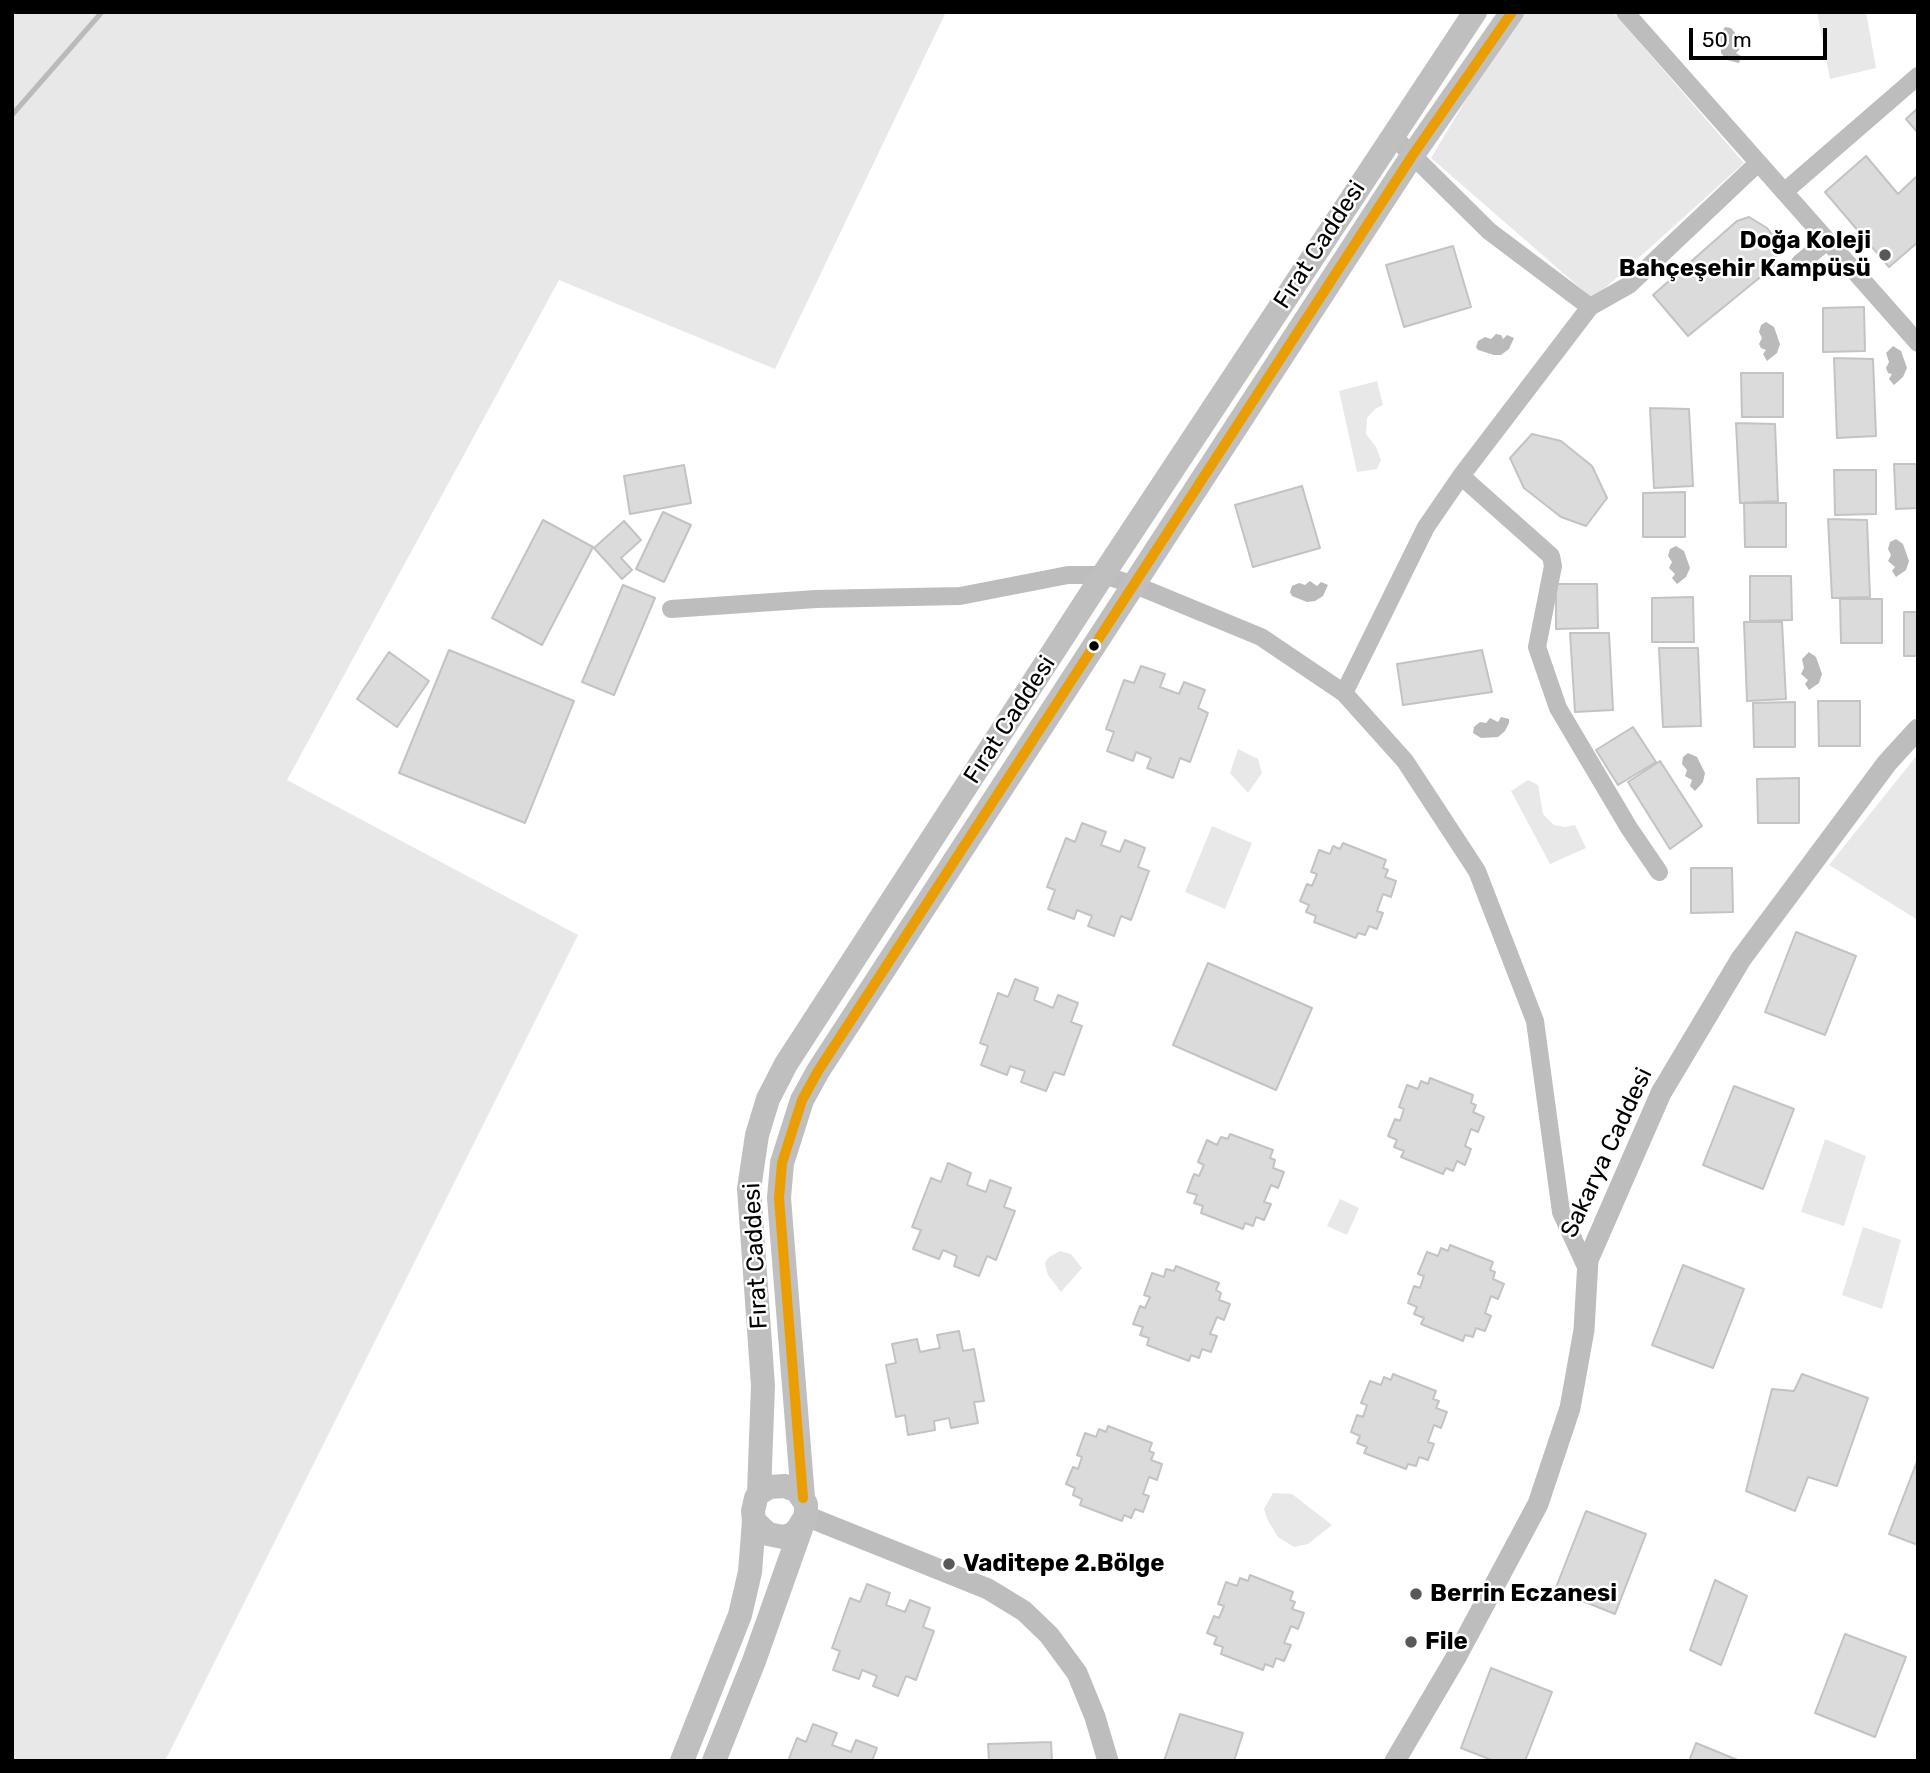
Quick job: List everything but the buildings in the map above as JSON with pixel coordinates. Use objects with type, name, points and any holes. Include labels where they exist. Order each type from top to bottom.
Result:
[{"type":"main road","name":"Fırat Caddesi","points":[[760,1493],[763,1386],[749,1189],[757,1135],[768,1099],[786,1064],[1103,575],[1475,12]]},
{"type":"main road","name":"Fırat Caddesi","points":[[714,1761],[754,1661],[805,1507],[779,1198],[782,1163],[790,1130],[802,1100],[818,1071],[1412,156],[1511,12]]},
{"type":"main road","points":[[682,1761],[740,1615],[750,1572],[754,1505],[760,1493],[770,1487],[785,1486],[797,1491],[805,1507],[797,1530],[783,1537],[768,1534],[754,1521]]},
{"type":"street","points":[[1625,12],[1918,343]]},
{"type":"street","points":[[1784,192],[1918,76]]},
{"type":"street","points":[[1392,135],[1489,231],[1590,307]]},
{"type":"street","points":[[1345,693],[1426,527],[1461,476],[1590,307],[1629,285],[1758,163]]},
{"type":"street","points":[[1800,263],[1827,241]]},
{"type":"street","points":[[1461,476],[1550,556],[1553,566],[1536,647],[1558,708],[1629,828],[1659,872]]},
{"type":"street","points":[[671,610],[816,599],[960,596],[1068,575],[1103,575],[1261,637],[1345,693],[1405,761],[1477,871],[1535,1021],[1561,1212],[1587,1269]]},
{"type":"street","name":"Sakarya Caddesi","points":[[1395,1761],[1455,1659],[1538,1504],[1570,1408],[1584,1330],[1588,1260],[1661,1093],[1741,959],[1886,763],[1918,729]]},
{"type":"street","points":[[805,1507],[989,1589],[1024,1612],[1049,1635],[1077,1674],[1096,1717],[1108,1761]]},
{"type":"shaded area","points":[[12,12],[946,12],[775,369],[559,280],[287,780],[578,935],[165,1761],[12,1761]]},
{"type":"shaded area","points":[[1524,12],[1613,12],[1744,163],[1593,299],[1431,158],[1473,88]]},
{"type":"shaded area","points":[[1817,12],[1866,12],[1876,68],[1830,79]]},
{"type":"shaded area","points":[[1725,27],[1731,28],[1736,34],[1735,41],[1740,45],[1736,53],[1741,56],[1739,63],[1727,60],[1721,53],[1720,35]]},
{"type":"shaded area","points":[[1766,322],[1774,327],[1780,344],[1777,353],[1767,361],[1763,354],[1766,350],[1759,344],[1762,338],[1759,332],[1761,325]]},
{"type":"shaded area","points":[[1496,334],[1503,339],[1507,335],[1514,338],[1509,349],[1501,355],[1478,350],[1478,341],[1485,337],[1491,339]]},
{"type":"shaded area","points":[[1893,346],[1901,351],[1907,368],[1903,377],[1894,385],[1889,379],[1892,374],[1888,373],[1886,368],[1889,362],[1886,353]]},
{"type":"shaded area","points":[[1377,381],[1383,405],[1367,418],[1366,434],[1376,447],[1381,460],[1377,469],[1357,472],[1339,391]]},
{"type":"shaded area","points":[[1896,539],[1903,544],[1909,561],[1906,570],[1896,577],[1892,571],[1895,567],[1888,561],[1891,555],[1888,549],[1890,542]]},
{"type":"shaded area","points":[[1676,546],[1684,551],[1690,568],[1686,577],[1677,584],[1672,578],[1675,574],[1669,568],[1672,562],[1668,556],[1670,549]]},
{"type":"shaded area","points":[[1310,581],[1317,586],[1321,582],[1328,585],[1323,596],[1307,602],[1292,596],[1292,586],[1299,583],[1305,585]]},
{"type":"shaded area","points":[[1809,652],[1816,657],[1822,674],[1819,683],[1809,690],[1805,684],[1808,680],[1801,674],[1804,668],[1802,659]]},
{"type":"shaded area","points":[[1501,717],[1509,719],[1509,723],[1498,737],[1481,738],[1473,733],[1474,727],[1480,722],[1486,723],[1490,718],[1498,722]]},
{"type":"shaded area","points":[[1238,749],[1258,759],[1262,773],[1248,793],[1230,773]]},
{"type":"shaded area","points":[[1688,753],[1697,757],[1705,773],[1703,782],[1695,791],[1690,786],[1692,780],[1685,776],[1687,770],[1682,764],[1683,757]]},
{"type":"shaded area","points":[[1918,754],[1918,920],[1829,865]]},
{"type":"shaded area","points":[[1528,780],[1538,785],[1543,814],[1554,825],[1575,825],[1586,848],[1550,864],[1511,791]]},
{"type":"shaded area","points":[[1212,826],[1252,843],[1225,909],[1185,892]]},
{"type":"shaded area","points":[[1825,1139],[1866,1156],[1844,1226],[1801,1212]]},
{"type":"shaded area","points":[[1340,1199],[1359,1208],[1347,1235],[1327,1226]]},
{"type":"shaded area","points":[[1863,1227],[1901,1240],[1882,1309],[1842,1295]]},
{"type":"shaded area","points":[[1060,1251],[1071,1254],[1082,1268],[1061,1292],[1048,1275],[1045,1263],[1049,1257]]},
{"type":"shaded area","points":[[1273,1493],[1292,1494],[1332,1525],[1308,1544],[1294,1547],[1278,1537],[1268,1521],[1264,1509]]},
{"type":"waterway","points":[[12,115],[102,12]]},
{"type":"transit line","points":[[803,1498],[779,1198],[782,1163],[802,1100],[818,1071],[1412,156],[1512,12]]},
{"type":"place","name":"Doğa Koleji Bahçeşehir Kampüsü","points":[[1885,255]]},
{"type":"place","name":"Vaditepe 2.Bölge","points":[[949,1564]]},
{"type":"place","name":"Berrin Eczanesi","points":[[1416,1594]]},
{"type":"place","name":"File","points":[[1411,1642]]}]
